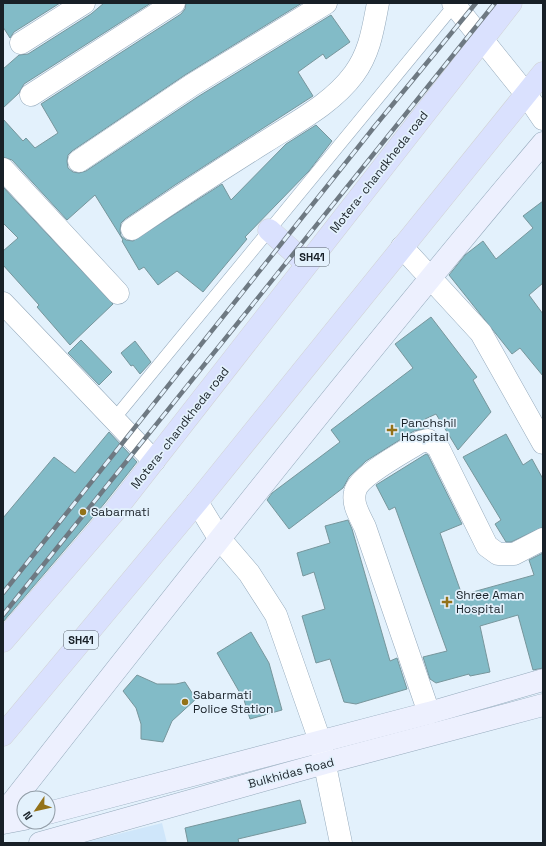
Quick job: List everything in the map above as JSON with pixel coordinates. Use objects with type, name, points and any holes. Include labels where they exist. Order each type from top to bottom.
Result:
[{"type":"main road","name":"Motera- chandkheda road","points":[[3,641],[114,512],[511,3]]},
{"type":"main road","name":"SH41","points":[[3,736],[197,502],[543,73]]},
{"type":"main road","points":[[269,230],[307,264]]},
{"type":"street","points":[[21,43],[84,3]]},
{"type":"street","points":[[31,96],[174,3]]},
{"type":"street","points":[[79,161],[192,85],[326,3]]},
{"type":"street","points":[[132,229],[182,194],[319,107],[340,91],[355,73],[370,46],[378,3]]},
{"type":"street","points":[[454,4],[481,40],[526,94],[543,119]]},
{"type":"street","points":[[3,814],[219,538],[429,278],[543,143]]},
{"type":"street","points":[[3,169],[118,293]]},
{"type":"street","points":[[402,247],[481,333],[543,443]]},
{"type":"street","points":[[3,303],[154,461]]},
{"type":"street","points":[[429,713],[365,527],[355,505],[355,491],[364,478],[420,442],[428,440],[438,447],[487,546],[498,554],[514,554],[543,538]]},
{"type":"street","points":[[197,502],[219,538],[249,573],[276,615],[320,741],[341,843]]},
{"type":"street","name":"Bulkhidas Road","points":[[56,811],[429,713],[543,680]]},
{"type":"street","name":"Bulkhidas Road","points":[[40,843],[325,763],[450,731],[543,705]]},
{"type":"street","points":[[3,823],[16,821]]},
{"type":"lane","points":[[114,419],[454,4]]},
{"type":"shaded area","points":[[162,823],[167,843],[82,843]]},
{"type":"building","points":[[3,3],[60,3],[14,32],[10,38],[3,27]]},
{"type":"building","points":[[104,3],[151,3],[24,84],[19,93],[3,108],[3,69],[19,55],[28,54],[91,14]]},
{"type":"building","points":[[186,3],[302,3],[185,75],[72,151],[68,155],[67,161],[68,168],[73,172],[79,173],[86,171],[199,96],[331,15],[350,42],[326,59],[323,54],[298,72],[313,96],[175,185],[121,223],[121,236],[126,240],[133,241],[222,184],[231,200],[286,144],[316,125],[332,141],[309,171],[245,237],[247,239],[203,292],[177,271],[158,285],[144,267],[139,270],[122,241],[123,240],[95,195],[67,220],[12,160],[3,157],[3,119],[23,141],[26,138],[35,148],[58,133],[41,104],[181,14],[185,9]]},
{"type":"building","points":[[3,187],[113,304],[70,345],[37,307],[39,305],[3,265],[3,251],[18,238],[3,223]]},
{"type":"building","points":[[543,201],[543,283],[529,295],[543,314],[543,376],[520,348],[512,354],[449,275],[465,255],[483,241],[496,259],[533,228],[523,216]]},
{"type":"building","points":[[431,317],[477,377],[473,380],[491,412],[458,450],[436,414],[425,419],[429,428],[414,431],[366,461],[349,477],[343,488],[289,529],[267,500],[272,493],[340,442],[331,430],[413,368],[395,344]]},
{"type":"building","points":[[81,340],[112,372],[99,385],[68,353]]},
{"type":"building","points":[[135,341],[151,362],[140,374],[133,365],[131,366],[121,353]]},
{"type":"building","points":[[109,432],[137,462],[104,504],[3,622],[3,518],[54,457],[75,473]]},
{"type":"building","points":[[506,434],[523,465],[532,459],[543,479],[543,527],[511,542],[506,542],[495,524],[501,520],[463,457]]},
{"type":"building","points":[[426,454],[428,455],[462,524],[440,533],[462,595],[534,575],[529,560],[543,553],[543,668],[533,670],[518,615],[480,626],[490,672],[470,676],[469,674],[436,683],[430,679],[423,657],[447,651],[395,507],[389,510],[376,485]]},
{"type":"building","points":[[348,520],[352,529],[390,661],[397,658],[407,689],[356,704],[344,702],[330,659],[316,663],[302,616],[325,609],[314,572],[303,576],[297,553],[330,543],[325,526]]},
{"type":"building","points":[[251,632],[269,663],[282,710],[250,719],[244,700],[217,653]]},
{"type":"building","points":[[137,675],[157,684],[176,684],[185,682],[196,699],[172,721],[163,742],[141,739],[141,724],[136,708],[123,691]]},
{"type":"building","points":[[300,800],[306,823],[238,839],[239,843],[188,843],[185,828]]},
{"type":"railway","points":[[3,593],[375,126],[476,3]]},
{"type":"railway","points":[[3,615],[495,3]]},
{"type":"place","name":"Panchshil Hospital","points":[[392,430]]},
{"type":"place","name":"Sabarmati","points":[[83,512]]},
{"type":"place","name":"Shree Aman Hospital","points":[[447,602]]},
{"type":"place","name":"Sabarmati Police Station","points":[[185,702]]}]
